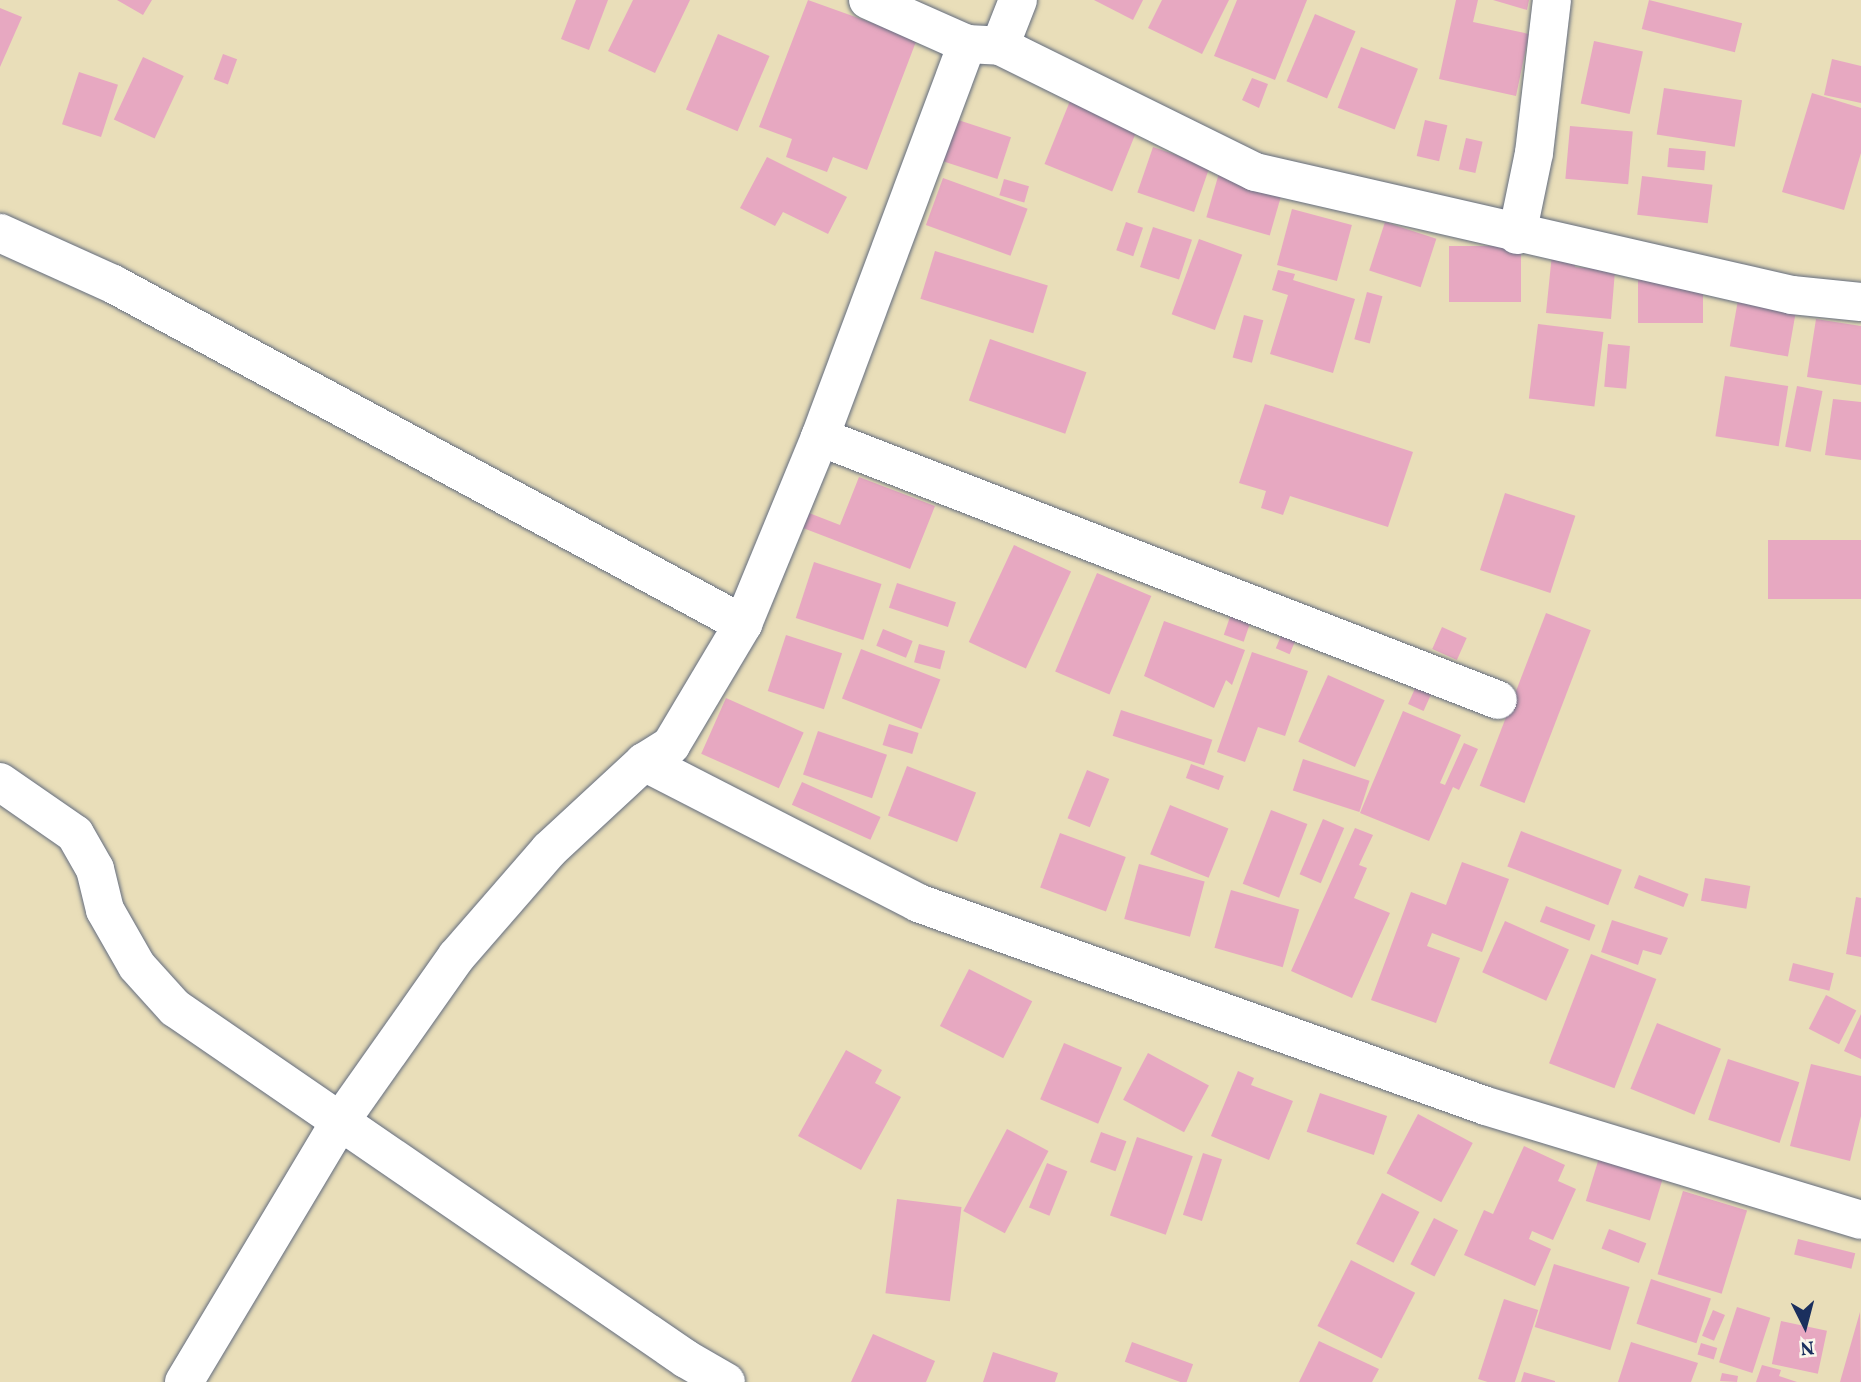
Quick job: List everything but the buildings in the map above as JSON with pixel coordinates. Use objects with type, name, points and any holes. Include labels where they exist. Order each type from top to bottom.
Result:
[{"type":"street","points":[[868,0],[984,45],[1255,172],[1517,235],[1792,295],[1861,302]]},
{"type":"street","points":[[184,1382],[339,1123],[457,956],[549,850],[644,762],[671,745],[743,624],[984,45],[1018,0]]},
{"type":"street","points":[[1517,235],[1534,153],[1552,0]]},
{"type":"street","points":[[0,233],[113,284],[743,624]]},
{"type":"street","points":[[820,437],[1498,700]]},
{"type":"street","points":[[644,762],[918,903],[1486,1106],[1861,1220]]},
{"type":"street","points":[[0,782],[75,834],[96,869],[105,910],[137,966],[175,1008],[339,1123],[726,1382]]}]
